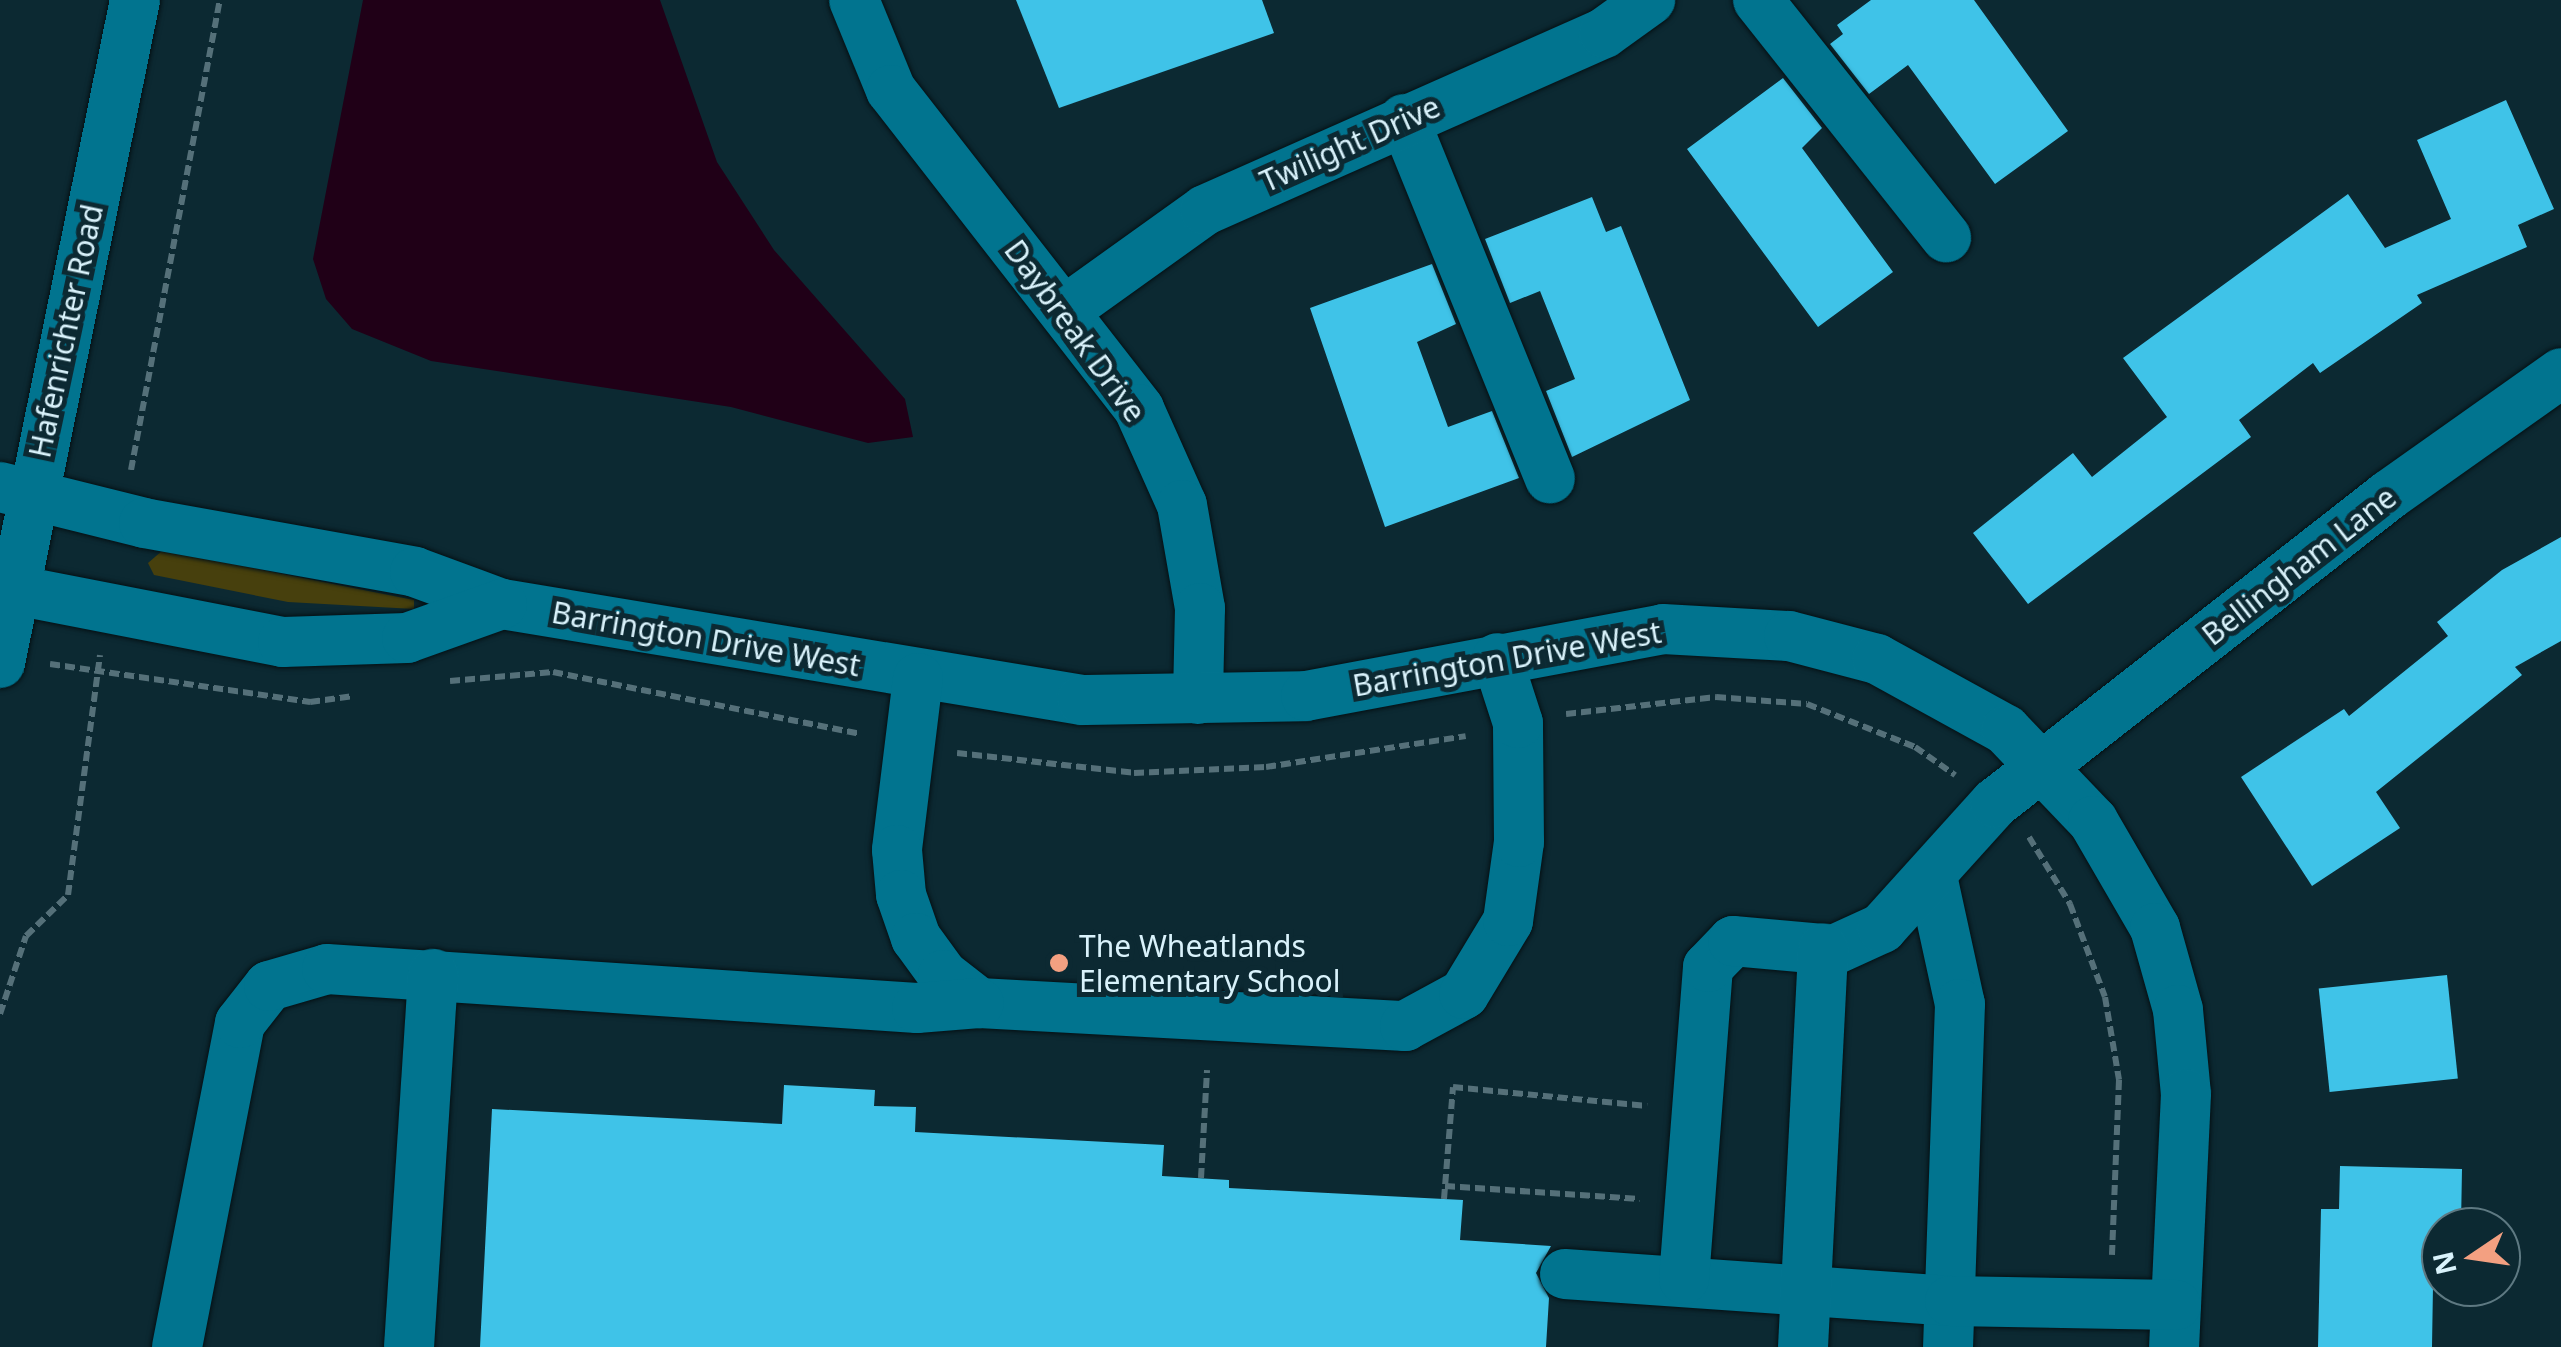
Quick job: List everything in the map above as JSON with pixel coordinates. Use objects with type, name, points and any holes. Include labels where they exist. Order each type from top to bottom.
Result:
[{"type":"street","name":"Hafenrichter Road","points":[[0,663],[16,491],[135,0]]},
{"type":"street","name":"Daybreak Drive","points":[[854,0],[892,90],[1139,409],[1182,506],[1200,608],[1198,699]]},
{"type":"street","points":[[1758,0],[1946,237]]},
{"type":"street","name":"Twilight Drive","points":[[1064,311],[1204,210],[1404,118],[1604,33],[1644,2]]},
{"type":"street","points":[[1404,118],[1550,478]]},
{"type":"street","name":"Bellingham Lane","points":[[1824,949],[1882,928],[1995,803],[2045,768],[2389,495],[2561,374]]},
{"type":"street","name":"Barrington Drive West","points":[[16,491],[415,572],[502,604],[918,678],[1082,700],[1306,696],[1663,628],[1789,636],[1932,684],[2006,730],[2045,768],[2120,860],[2155,928],[2178,1010],[2186,1094],[2175,1326]]},
{"type":"street","name":"Barrington Drive West","points":[[7,588],[284,642],[407,638],[502,604]]},
{"type":"street","points":[[177,1347],[240,1024],[269,986],[327,969],[918,1008],[979,1003],[1406,1026],[1464,994],[1508,921],[1518,842],[1518,723],[1497,658]]},
{"type":"street","points":[[918,678],[897,850],[901,895],[916,938],[943,975],[979,1003]]},
{"type":"street","points":[[1932,876],[1960,1004],[1949,1324]]},
{"type":"street","points":[[1684,1279],[1708,966],[1733,941],[1824,949],[1804,1347]]},
{"type":"street","points":[[409,1347],[432,974]]},
{"type":"street","points":[[1565,1274],[1806,1289],[1949,1324],[2175,1326]]},
{"type":"path","points":[[129,484],[220,0]]},
{"type":"path","points":[[0,1014],[26,936],[68,895],[102,641]]},
{"type":"path","points":[[60,666],[310,702],[366,694]]},
{"type":"path","points":[[440,683],[554,672],[835,729]]},
{"type":"path","points":[[1564,714],[1716,697],[1807,704],[1940,765]]},
{"type":"path","points":[[962,754],[1134,773],[1266,767],[1452,739]]},
{"type":"path","points":[[2050,864],[2105,997],[2119,1080],[2113,1249]]},
{"type":"path","points":[[1201,1178],[1207,1070]]},
{"type":"path","points":[[1444,1199],[1454,1086],[1647,1106]]},
{"type":"path","points":[[1445,1186],[1641,1199]]},
{"type":"shaded area","points":[[363,0],[660,0],[717,162],[774,250],[905,399],[913,437],[868,443],[731,407],[431,361],[352,329],[326,299],[313,259]]},
{"type":"shaded area","points":[[163,550],[414,600],[414,609],[288,602],[154,575],[148,563]]},
{"type":"building","points":[[1016,0],[1262,0],[1274,33],[1059,108]]},
{"type":"building","points":[[1871,0],[1974,0],[2068,131],[1995,184],[1908,65],[1869,94],[1830,44],[1843,34],[1837,25]]},
{"type":"building","points":[[1783,78],[1822,128],[1802,148],[1893,272],[1818,327],[1687,149]]},
{"type":"building","points":[[2506,100],[2554,209],[2518,225],[2527,247],[2417,295],[2422,303],[2320,373],[2313,363],[2239,420],[2251,437],[2028,604],[1973,533],[2073,453],[2092,477],[2167,417],[2123,358],[2348,194],[2385,248],[2451,219],[2417,140]]},
{"type":"building","points":[[1592,197],[1606,232],[1621,226],[1690,400],[1572,457],[1546,391],[1575,379],[1540,291],[1510,303],[1485,239]]},
{"type":"building","points":[[1432,264],[1456,324],[1417,342],[1448,427],[1492,411],[1519,478],[1385,527],[1310,308]]},
{"type":"building","points":[[2561,537],[2561,641],[2515,667],[2522,675],[2376,792],[2400,828],[2312,886],[2241,777],[2344,709],[2349,716],[2448,636],[2437,622],[2502,570]]},
{"type":"building","points":[[2447,975],[2458,1078],[2330,1092],[2319,988]]},
{"type":"building","points":[[784,1085],[875,1090],[874,1106],[916,1107],[915,1132],[1164,1145],[1162,1176],[1229,1180],[1229,1188],[1463,1200],[1460,1240],[1551,1246],[1536,1273],[1549,1298],[1546,1347],[480,1347],[492,1109],[782,1124]]},
{"type":"building","points":[[2340,1166],[2462,1169],[2461,1207],[2421,1207],[2421,1307],[2433,1307],[2432,1347],[2318,1347],[2321,1209],[2339,1209]]},
{"type":"place","name":"The Wheatlands Elementary School","points":[[1059,963]]}]
